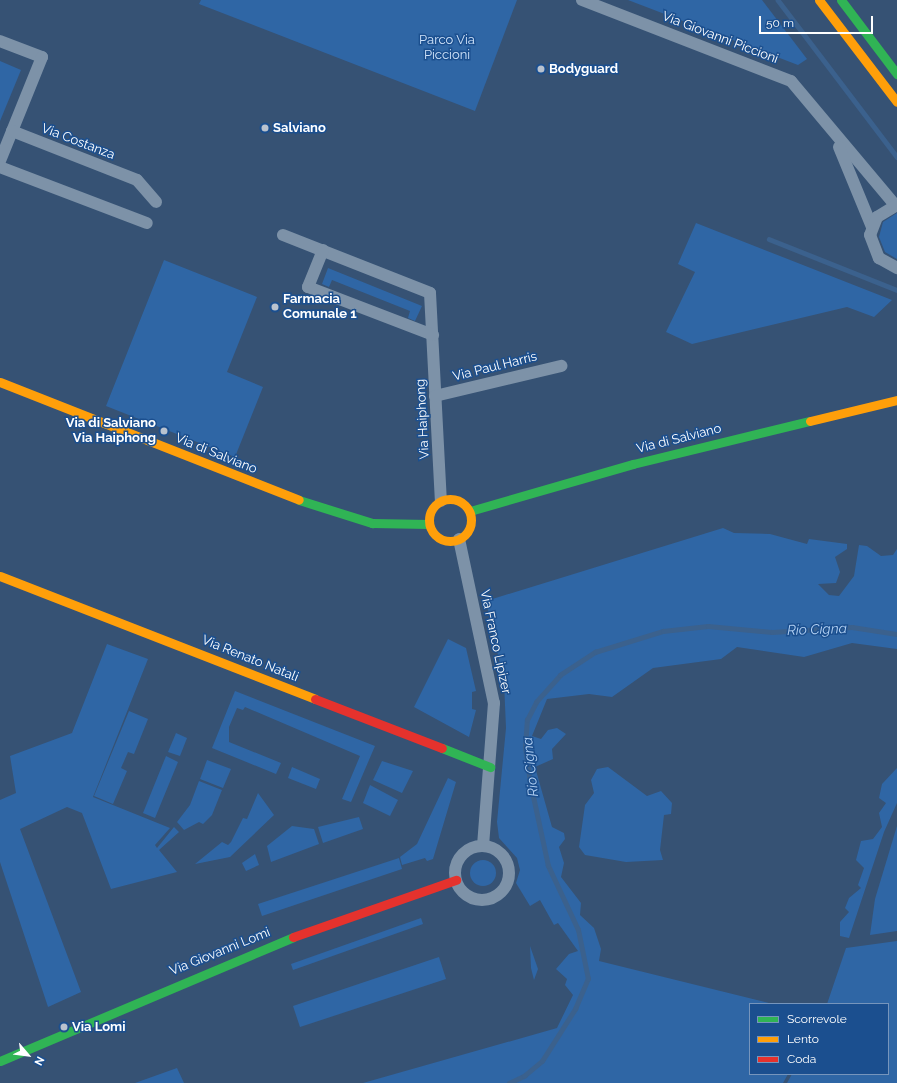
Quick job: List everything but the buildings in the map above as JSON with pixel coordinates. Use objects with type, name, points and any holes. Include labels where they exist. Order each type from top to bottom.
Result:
[{"type":"main road","points":[[819,0],[897,102]]},
{"type":"main road","points":[[840,0],[897,74]]},
{"type":"main road","name":"Via di Salviano","points":[[0,382],[329,512],[372,523],[429,524]]},
{"type":"main road","name":"Via di Salviano","points":[[470,511],[633,464],[897,400]]},
{"type":"main road","points":[[441,501],[459,501],[470,511],[470,528],[459,539],[441,540],[429,524],[431,510],[441,501]]},
{"type":"main road","name":"Via Renato Natali","points":[[0,576],[490,767]]},
{"type":"main road","name":"Via Giovanni Lomi","points":[[0,1061],[251,952],[456,880]]},
{"type":"street","name":"Via Giovanni Piccioni","points":[[582,0],[786,78],[798,87],[829,128],[896,205]]},
{"type":"street","points":[[0,41],[42,57],[0,161]]},
{"type":"street","name":"Via Giovanni Piccioni","points":[[829,128],[872,227],[874,251],[886,265],[897,268]]},
{"type":"street","name":"Via Costanza","points":[[12,131],[137,180],[156,202]]},
{"type":"street","points":[[0,167],[147,223]]},
{"type":"street","points":[[872,227],[885,210],[896,205]]},
{"type":"street","name":"Via Haiphong","points":[[283,235],[430,293],[441,501]]},
{"type":"street","points":[[323,250],[308,287],[433,335]]},
{"type":"street","name":"Via Paul Harris","points":[[435,396],[561,366]]},
{"type":"street","name":"Via Franco Lipizer","points":[[459,539],[492,684],[490,767],[483,846]]},
{"type":"street","points":[[483,846],[496,850],[505,859],[509,872],[503,890],[490,899],[479,900],[465,894],[456,880],[461,856],[471,849],[483,846]]},
{"type":"green space","name":"Parco Via Piccioni","points":[[201,0],[517,0],[475,111],[199,4]]},
{"type":"green space","points":[[628,0],[762,0],[807,59],[798,65]]},
{"type":"green space","points":[[0,61],[21,70],[0,121]]},
{"type":"green space","points":[[897,213],[897,259],[885,252],[879,237],[883,222]]},
{"type":"green space","points":[[696,223],[892,300],[874,317],[847,307],[692,344],[666,332],[695,272],[678,264]]},
{"type":"green space","points":[[164,260],[257,297],[227,372],[263,387],[235,457],[106,406]]},
{"type":"green space","points":[[328,268],[422,306],[415,321],[408,318],[410,311],[332,280],[329,287],[322,284]]},
{"type":"green space","points":[[723,528],[734,533],[770,534],[807,544],[809,539],[847,544],[847,549],[835,557],[840,572],[836,583],[818,584],[829,595],[839,596],[854,576],[859,545],[867,546],[881,556],[893,555],[897,549],[897,649],[852,643],[804,657],[737,647],[721,659],[653,668],[612,697],[589,694],[547,699],[532,736],[541,739],[548,730],[557,728],[566,734],[552,749],[553,759],[535,767],[552,827],[564,833],[565,839],[559,847],[564,863],[561,877],[581,903],[580,915],[594,928],[601,949],[599,961],[769,1003],[749,1003],[749,1075],[787,1075],[783,1083],[363,1083],[557,1028],[573,995],[565,985],[567,979],[556,969],[569,954],[578,951],[558,923],[554,925],[540,900],[530,906],[516,883],[520,870],[517,858],[499,838],[497,822],[506,728],[504,682],[486,601]]},
{"type":"green space","points":[[448,639],[466,648],[476,691],[472,692],[472,709],[476,710],[469,737],[414,707]]},
{"type":"green space","points":[[107,644],[148,659],[93,797],[170,828],[155,845],[157,848],[174,827],[179,832],[159,850],[177,872],[111,889],[82,813],[67,807],[20,829],[81,992],[48,1007],[0,862],[0,800],[16,793],[10,756],[72,733]]},
{"type":"green space","points":[[235,691],[375,746],[351,802],[342,799],[360,756],[245,707],[243,710],[237,708],[229,727],[229,742],[281,763],[276,774],[212,748]]},
{"type":"green space","points":[[129,711],[148,719],[134,754],[128,752],[121,768],[127,771],[113,804],[94,796]]},
{"type":"green space","points":[[176,733],[187,738],[180,756],[168,752]]},
{"type":"green space","points":[[166,756],[178,762],[155,818],[143,813]]},
{"type":"green space","points":[[207,760],[231,769],[223,788],[200,779]]},
{"type":"green space","points":[[382,761],[413,771],[402,793],[373,780]]},
{"type":"green space","points":[[292,767],[320,779],[316,789],[288,778]]},
{"type":"green space","points":[[608,767],[647,796],[661,791],[672,803],[671,814],[664,815],[660,850],[663,860],[626,862],[585,855],[579,847],[585,805],[594,793],[591,780],[597,769]]},
{"type":"green space","points":[[897,768],[897,803],[884,832],[849,938],[840,936],[840,922],[849,912],[845,908],[849,898],[861,888],[858,885],[864,868],[856,860],[861,841],[873,839],[882,827],[879,813],[886,803],[879,798],[882,784]]},
{"type":"green space","points":[[448,778],[456,782],[433,859],[427,861],[425,858],[402,865],[400,857],[417,844]]},
{"type":"green space","points":[[199,781],[222,790],[212,815],[203,824],[199,822],[184,830],[177,822],[190,805]]},
{"type":"green space","points":[[370,785],[398,800],[390,816],[363,803]]},
{"type":"green space","points":[[258,793],[274,815],[230,857],[195,864],[222,842],[228,845],[231,842],[243,818],[247,819]]},
{"type":"green space","points":[[359,817],[363,829],[323,843],[318,827]]},
{"type":"green space","points":[[292,826],[314,829],[319,844],[271,862],[267,846]]},
{"type":"green space","points":[[897,826],[897,931],[870,935],[875,899]]},
{"type":"green space","points":[[255,854],[259,865],[246,871],[242,863]]},
{"type":"green space","points":[[399,858],[402,869],[262,916],[258,904]]},
{"type":"green space","points":[[483,860],[493,863],[496,873],[493,883],[483,886],[473,883],[470,873],[473,863]]},
{"type":"green space","points":[[421,918],[423,924],[293,970],[291,964]]},
{"type":"green space","points":[[897,941],[897,1083],[787,1083],[791,1075],[889,1075],[889,1003],[827,1003],[846,948]]},
{"type":"green space","points":[[530,946],[538,969],[534,980],[531,968]]},
{"type":"green space","points":[[439,957],[446,979],[300,1027],[293,1006]]},
{"type":"green space","points":[[177,1068],[184,1083],[135,1083]]},
{"type":"waterway","points":[[778,0],[897,157]]},
{"type":"waterway","points":[[769,239],[897,290]]},
{"type":"waterway","name":"Rio Cigna","points":[[509,1083],[524,1076],[542,1061],[575,1009],[588,979],[578,930],[548,866],[530,783],[525,747],[527,720],[536,702],[560,675],[595,652],[663,631],[708,626],[772,632],[852,627],[897,634]]},
{"type":"traffic: fast","points":[[841,0],[897,74]]},
{"type":"traffic: fast","points":[[470,511],[633,464],[810,421]]},
{"type":"traffic: fast","points":[[299,500],[372,523],[429,524]]},
{"type":"traffic: fast","points":[[442,748],[490,767]]},
{"type":"traffic: fast","points":[[0,1061],[293,937]]},
{"type":"traffic: slow","points":[[819,0],[897,102]]},
{"type":"traffic: slow","points":[[0,382],[299,500]]},
{"type":"traffic: slow","points":[[810,421],[897,400]]},
{"type":"traffic: slow","points":[[446,499],[454,499],[462,502],[468,508],[471,520],[468,532],[462,538],[454,541],[446,541],[438,538],[432,532],[429,524],[429,516],[432,508],[438,502],[446,499]]},
{"type":"traffic: slow","points":[[0,576],[315,699]]},
{"type":"traffic: jam","points":[[315,699],[442,748]]},
{"type":"traffic: jam","points":[[293,937],[456,880]]},
{"type":"place","name":"Bodyguard","points":[[541,69]]},
{"type":"place","name":"Salviano","points":[[265,128]]},
{"type":"place","name":"Farmacia Comunale 1","points":[[275,307]]},
{"type":"place","name":"Via di Salviano Via Haiphong","points":[[164,431]]},
{"type":"place","name":"Via Lomi","points":[[64,1027]]}]
